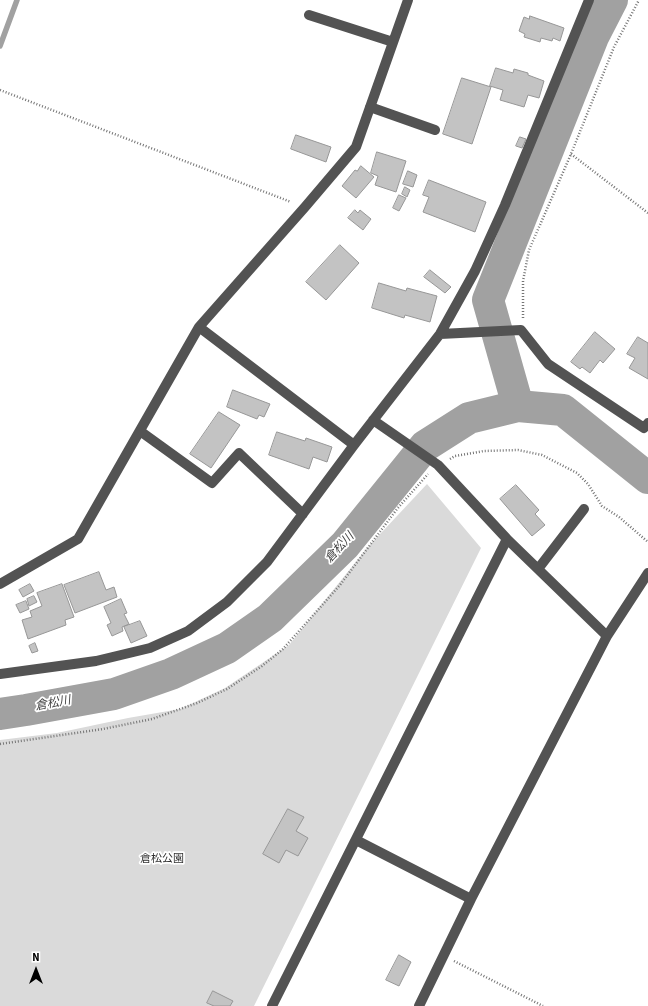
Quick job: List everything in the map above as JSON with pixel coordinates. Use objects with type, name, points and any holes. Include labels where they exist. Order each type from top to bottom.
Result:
[{"type":"street","points":[[0,584],[78,539],[199,327],[356,147],[408,0]]},
{"type":"street","points":[[0,674],[96,661],[150,648],[188,631],[227,602],[267,562],[354,445],[440,334],[475,271],[496,224],[589,0]]},
{"type":"street","points":[[310,15],[393,42]]},
{"type":"street","points":[[370,107],[435,130]]},
{"type":"street","points":[[199,327],[354,445]]},
{"type":"street","points":[[440,334],[521,330],[548,364],[644,428],[648,423]]},
{"type":"street","points":[[373,420],[438,465],[507,539],[607,636]]},
{"type":"street","points":[[140,431],[212,483],[239,454],[303,514]]},
{"type":"street","points":[[538,569],[584,509]]},
{"type":"street","points":[[272,1006],[507,539]]},
{"type":"street","points":[[419,1006],[471,899],[607,636],[648,573]]},
{"type":"street","points":[[356,840],[471,899]]},
{"type":"path","points":[[521,330],[523,311],[523,281],[529,250],[571,154],[614,47],[639,0]]},
{"type":"path","points":[[0,90],[305,207]]},
{"type":"path","points":[[571,154],[648,213]]},
{"type":"path","points":[[0,744],[97,730],[152,719],[197,703],[227,689],[262,666],[283,649],[340,585],[397,509],[424,477],[438,465],[455,456],[484,451],[518,450],[542,455],[577,473],[588,484],[602,506],[619,517],[648,542]]},
{"type":"path","points":[[444,956],[543,1006]]},
{"type":"green space","name":"倉松公園","points":[[427,484],[481,548],[254,1006],[0,1006],[0,740],[57,733],[180,709],[225,688],[289,645],[367,548]]},
{"type":"building","points":[[530,16],[564,28],[560,41],[553,38],[552,41],[541,38],[540,42],[524,37],[525,34],[519,31],[524,17],[529,19]]},
{"type":"building","points":[[496,68],[513,73],[514,69],[528,73],[528,75],[544,81],[539,98],[528,95],[524,107],[500,100],[503,90],[490,86]]},
{"type":"building","points":[[462,78],[491,87],[472,144],[443,134]]},
{"type":"building","points":[[296,135],[331,147],[326,162],[291,149]]},
{"type":"building","points":[[520,137],[526,139],[522,148],[516,146]]},
{"type":"building","points":[[377,152],[406,161],[396,192],[375,185],[378,176],[371,173]]},
{"type":"building","points":[[361,166],[374,177],[356,198],[342,186],[355,170],[357,171]]},
{"type":"building","points":[[408,171],[417,175],[413,187],[403,184]]},
{"type":"building","points":[[429,180],[486,202],[475,232],[423,212],[429,197],[423,195]]},
{"type":"building","points":[[405,187],[410,190],[407,197],[402,194]]},
{"type":"building","points":[[399,195],[406,198],[399,211],[393,208]]},
{"type":"building","points":[[355,210],[358,213],[360,210],[371,219],[363,230],[348,218]]},
{"type":"building","points":[[340,245],[359,263],[326,300],[306,282]]},
{"type":"building","points":[[430,270],[451,287],[445,293],[424,277]]},
{"type":"building","points":[[379,283],[406,291],[407,288],[437,296],[430,322],[405,315],[404,318],[372,308]]},
{"type":"building","points":[[595,332],[615,349],[603,363],[600,360],[590,373],[582,367],[580,369],[571,362]]},
{"type":"building","points":[[638,337],[648,343],[648,379],[629,368],[635,358],[627,354]]},
{"type":"building","points":[[233,390],[270,404],[264,417],[259,415],[257,419],[227,407]]},
{"type":"building","points":[[219,412],[240,425],[211,468],[190,454]]},
{"type":"building","points":[[277,432],[305,441],[306,438],[332,447],[327,462],[313,457],[309,469],[269,455]]},
{"type":"building","points":[[516,485],[539,510],[535,514],[545,525],[532,536],[500,499]]},
{"type":"building","points":[[99,572],[106,590],[114,587],[117,597],[75,613],[64,585]]},
{"type":"building","points":[[30,584],[34,591],[23,597],[19,590]]},
{"type":"building","points":[[62,584],[74,617],[65,620],[66,625],[28,639],[22,620],[32,617],[30,611],[42,606],[37,593]]},
{"type":"building","points":[[34,596],[37,602],[29,606],[27,599]]},
{"type":"building","points":[[121,599],[127,613],[124,614],[129,624],[122,627],[123,631],[112,636],[107,625],[111,623],[104,607]]},
{"type":"building","points":[[26,601],[29,609],[20,613],[16,605]]},
{"type":"building","points":[[140,621],[147,636],[131,643],[124,627]]},
{"type":"building","points":[[35,643],[38,651],[32,653],[29,646]]},
{"type":"building","points":[[288,809],[304,817],[296,831],[308,838],[298,856],[286,850],[279,863],[263,854]]},
{"type":"building","points":[[399,955],[411,962],[399,986],[386,980]]},
{"type":"building","points":[[213,991],[233,1001],[230,1006],[214,1006],[207,1003]]},
{"type":"waterway","points":[[0,46],[17,0]]},
{"type":"waterway","points":[[518,406],[488,300],[593,37],[612,0]]},
{"type":"waterway","name":"倉松川","points":[[0,714],[114,694],[171,674],[227,648],[270,618],[345,545],[425,446],[469,418],[518,406],[563,410],[648,478]]}]
